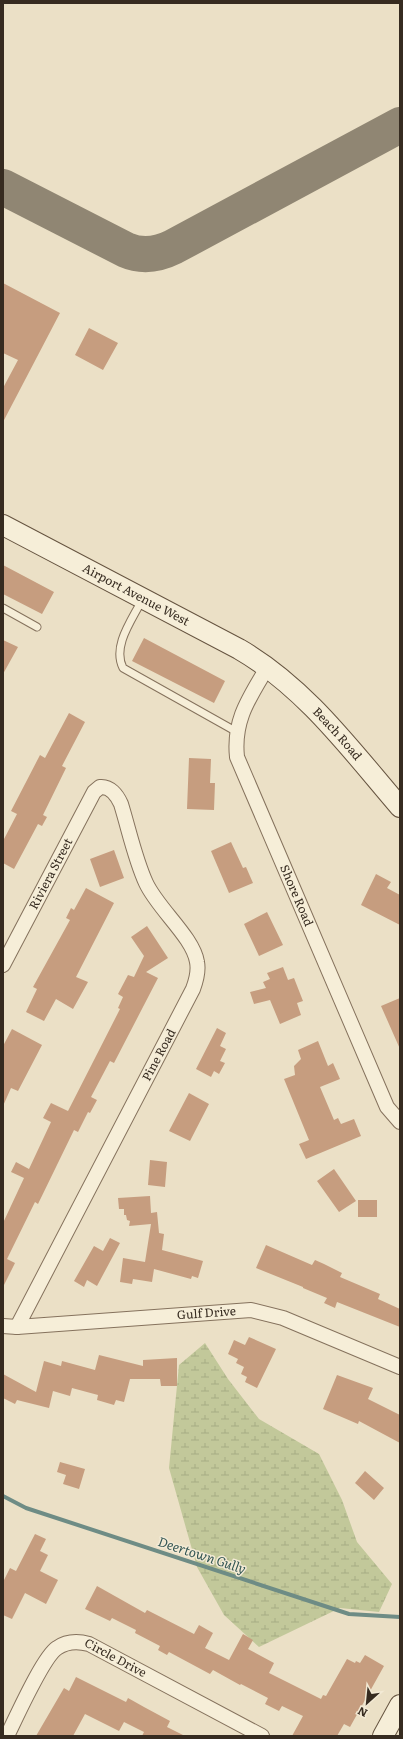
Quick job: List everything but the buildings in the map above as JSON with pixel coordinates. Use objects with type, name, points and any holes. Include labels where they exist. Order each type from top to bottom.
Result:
[{"type":"street","name":"Airport Avenue West","points":[[3,525],[240,649],[268,666]]},
{"type":"street","name":"Shore Road","points":[[268,666],[240,716],[235,741],[237,757],[388,1106],[400,1122]]},
{"type":"street","name":"Beach Road","points":[[268,666],[292,686],[319,712],[400,807]]},
{"type":"street","name":"Riviera Street","points":[[3,965],[94,792],[102,786]]},
{"type":"street","name":"Pine Road","points":[[17,1327],[193,990],[197,977],[198,964],[194,951],[151,894],[145,881],[119,800],[113,792],[102,786]]},
{"type":"street","name":"Gulf Drive","points":[[3,1326],[17,1327],[251,1310],[283,1318],[400,1367]]},
{"type":"street","name":"Circle Drive","points":[[7,1736],[49,1655],[62,1644],[80,1642],[89,1644],[262,1736]]},
{"type":"street","points":[[383,1736],[400,1705]]},
{"type":"lane","points":[[143,598],[122,641],[119,655],[124,668],[237,732]]},
{"type":"lane","points":[[3,608],[37,627]]},
{"type":"green space","points":[[205,1343],[228,1379],[259,1419],[319,1454],[342,1500],[357,1542],[392,1584],[379,1612],[340,1608],[259,1647],[224,1615],[197,1567],[169,1468],[179,1365]]},
{"type":"waterway","name":"Deertown Gully","points":[[3,1496],[26,1508],[349,1614],[400,1617]]},
{"type":"taxiway","points":[[3,187],[126,250],[138,254],[150,254],[161,252],[173,247],[400,125]]}]
